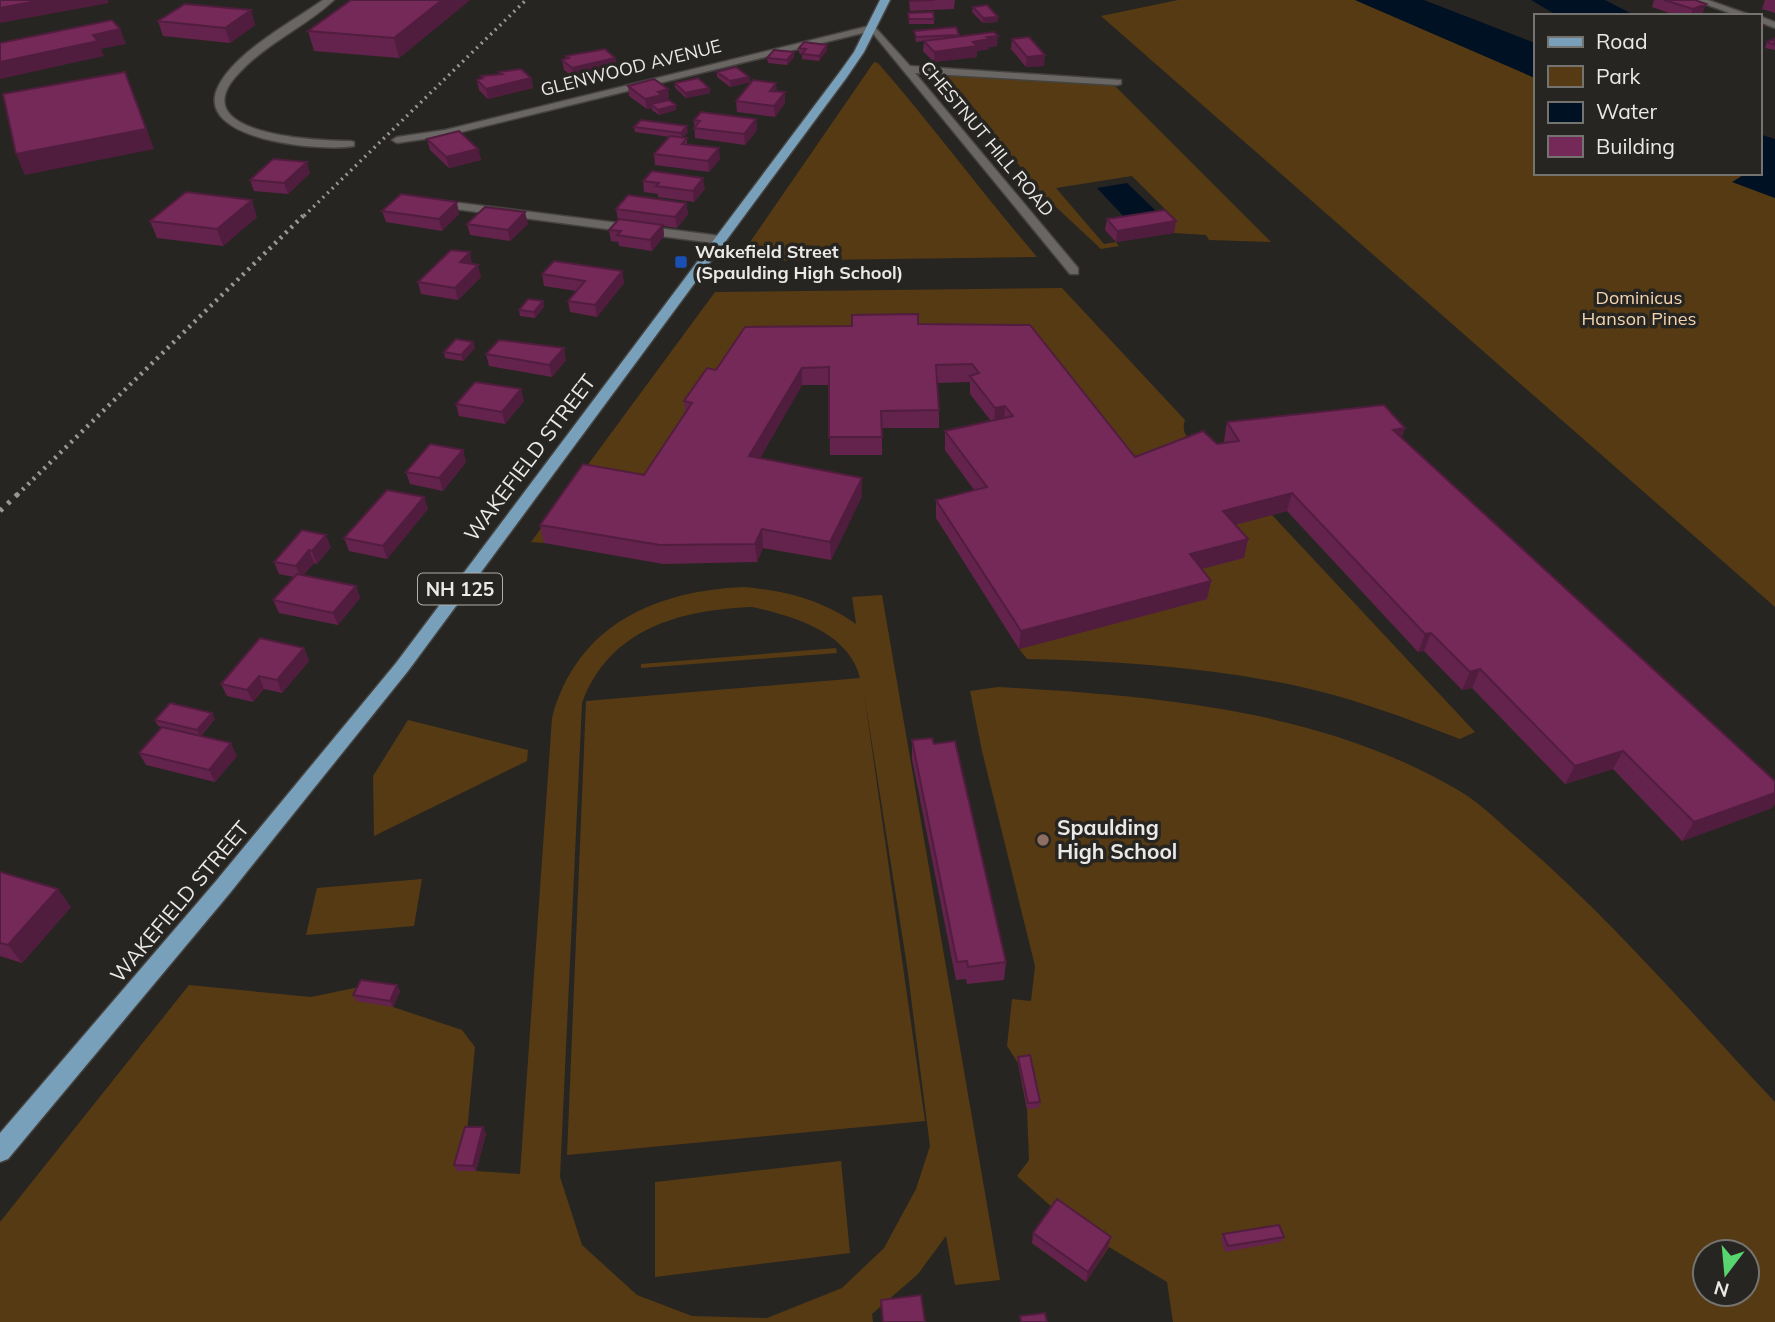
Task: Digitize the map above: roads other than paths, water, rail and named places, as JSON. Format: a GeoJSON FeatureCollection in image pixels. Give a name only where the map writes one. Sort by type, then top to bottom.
{"type":"FeatureCollection","features":[{"type":"Feature","properties":{"kind":"main road","name":"WAKEFIELD STREET"},"geometry":{"type":"LineString","coordinates":[[0,1151],[223,887],[402,667],[843,75],[873,28],[885,0]]}},
{"type":"Feature","properties":{"kind":"street"},"geometry":{"type":"LineString","coordinates":[[328,0],[235,71],[222,89],[220,97],[225,113],[255,133],[299,142],[350,145]]}},
{"type":"Feature","properties":{"kind":"street"},"geometry":{"type":"LineString","coordinates":[[1699,0],[1742,14]]}},
{"type":"Feature","properties":{"kind":"street","name":"CHESTNUT HILL ROAD"},"geometry":{"type":"LineString","coordinates":[[873,28],[1074,271]]}},
{"type":"Feature","properties":{"kind":"street","name":"GLENWOOD AVENUE"},"geometry":{"type":"LineString","coordinates":[[397,140],[445,133],[873,28]]}},
{"type":"Feature","properties":{"kind":"street"},"geometry":{"type":"LineString","coordinates":[[906,69],[1117,82]]}},
{"type":"Feature","properties":{"kind":"street"},"geometry":{"type":"LineString","coordinates":[[418,202],[721,240]]}},
{"type":"Feature","properties":{"kind":"water"},"geometry":{"type":"Polygon","coordinates":[[[1355,0],[1424,0],[1534,43],[1534,78],[1355,0]]]}},
{"type":"Feature","properties":{"kind":"water"},"geometry":{"type":"Polygon","coordinates":[[[1531,0],[1605,0],[1632,14],[1555,14],[1531,0]]]}},
{"type":"Feature","properties":{"kind":"water"},"geometry":{"type":"Polygon","coordinates":[[[1761,135],[1775,139],[1775,198],[1732,182],[1742,176],[1761,175],[1761,135]]]}},
{"type":"Feature","properties":{"kind":"water"},"geometry":{"type":"Polygon","coordinates":[[[1127,183],[1157,212],[1125,218],[1097,188],[1127,183]]]}},
{"type":"Feature","properties":{"kind":"railway"},"geometry":{"type":"LineString","coordinates":[[304,216],[526,0]]}},
{"type":"Feature","properties":{"kind":"railway"},"geometry":{"type":"LineString","coordinates":[[17,495],[305,214]]}},
{"type":"Feature","properties":{"kind":"railway"},"geometry":{"type":"LineString","coordinates":[[0,511],[19,493]]}},
{"type":"Feature","properties":{"kind":"place","name":"Wakefield Street (Spaulding High School)"},"geometry":{"type":"Point","coordinates":[681,262]}},
{"type":"Feature","properties":{"kind":"place","name":"Spaulding High School"},"geometry":{"type":"Point","coordinates":[1043,840]}},
{"type":"Feature","properties":{"kind":"park label","name":"Dominicus Hanson Pines"},"geometry":{"type":"Point","coordinates":[1639,308]}}]}
